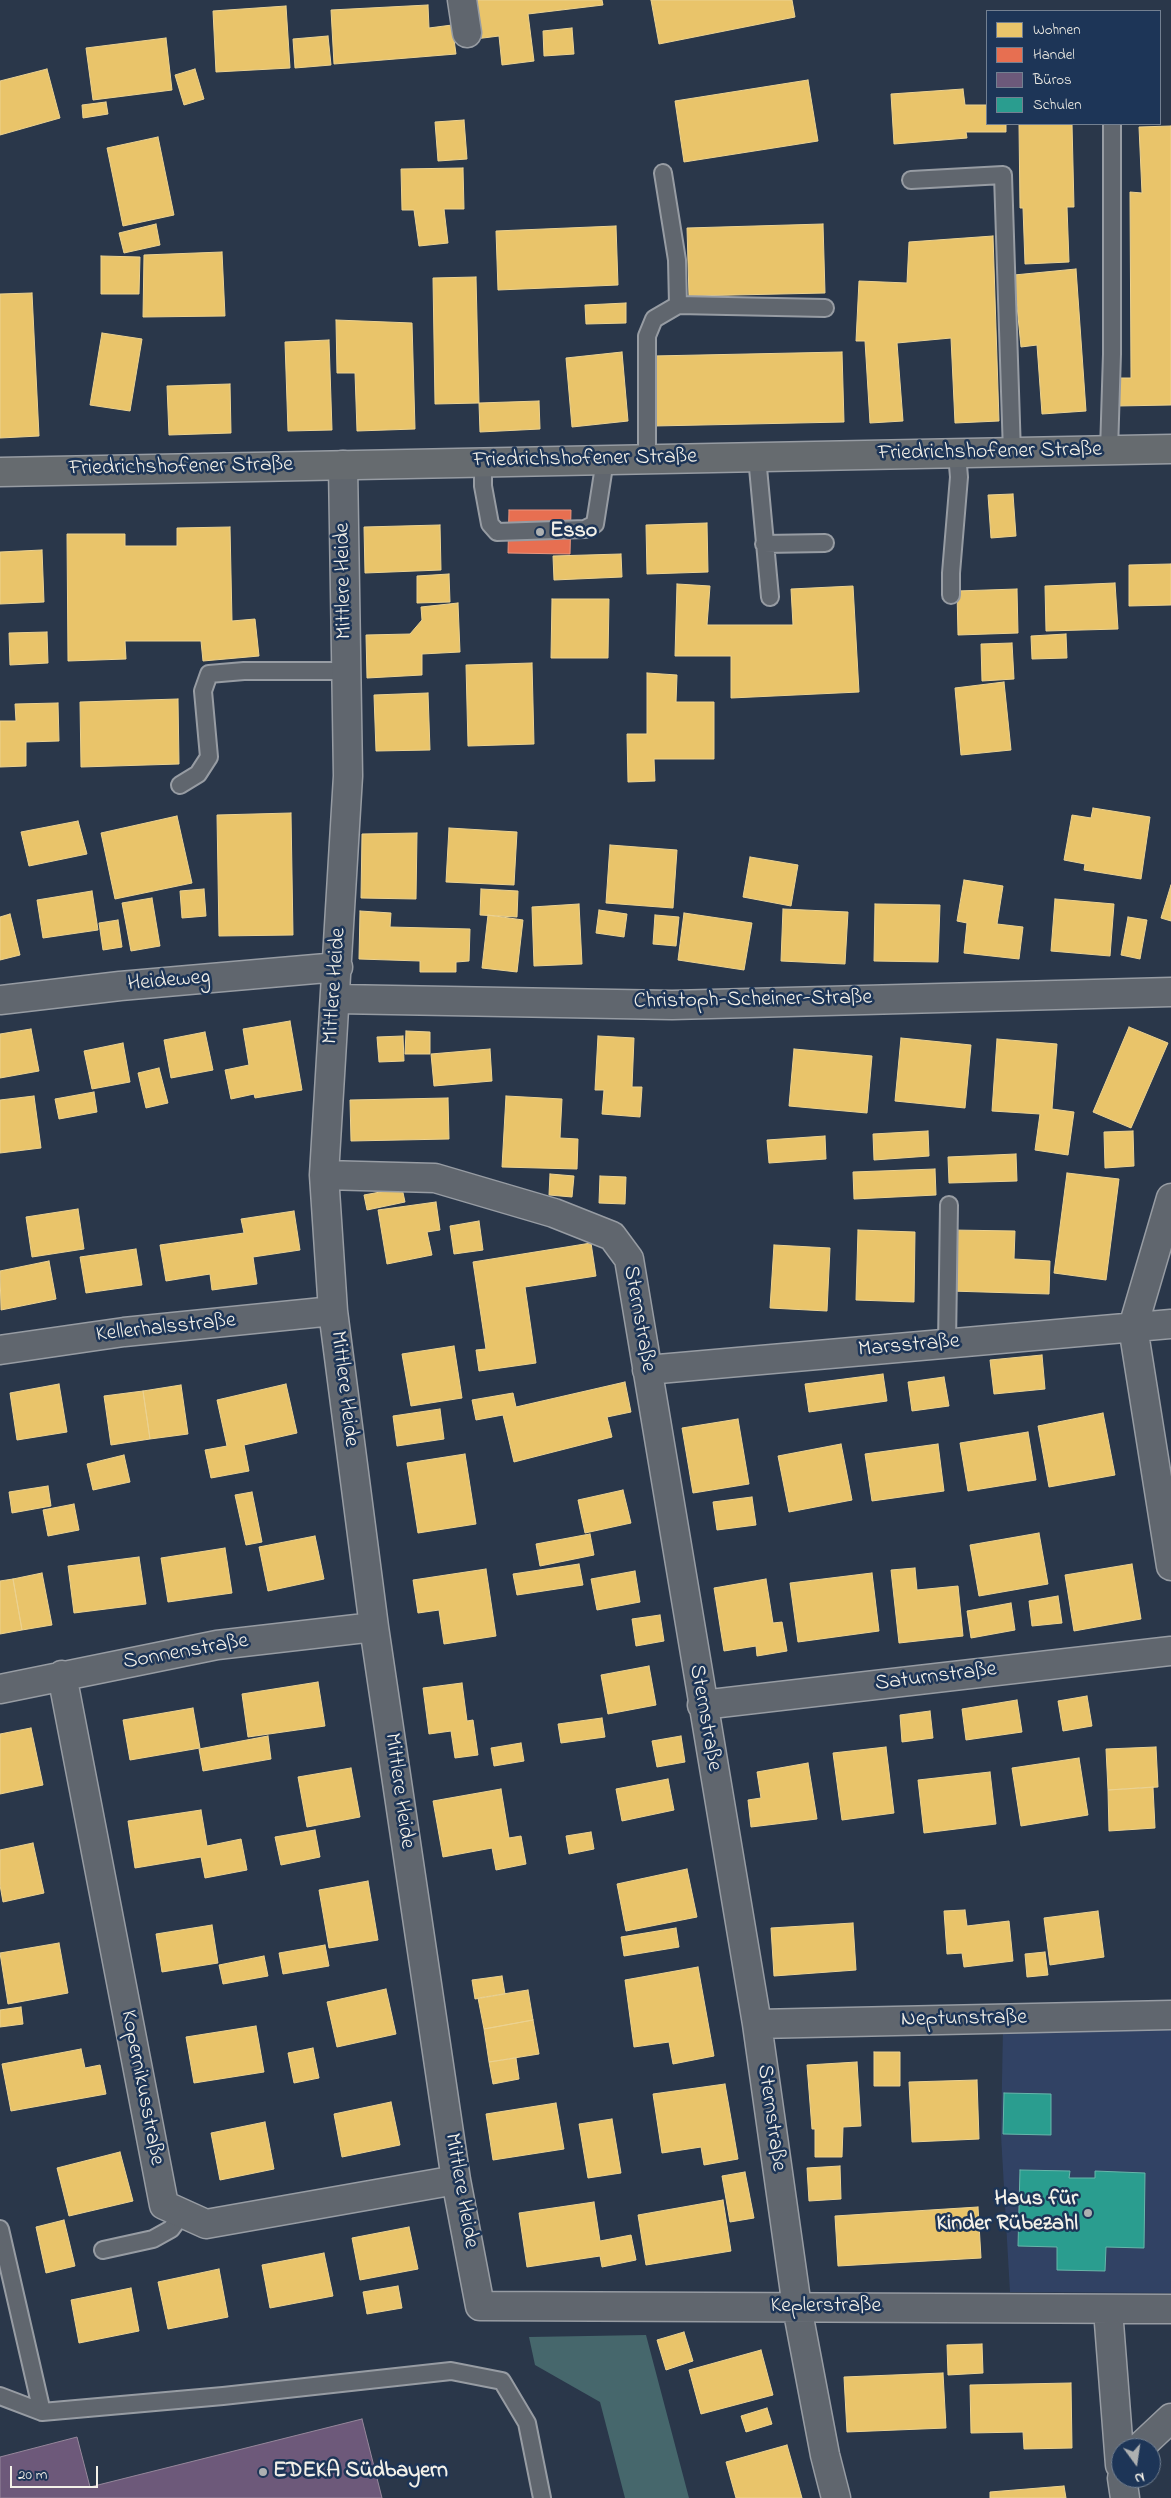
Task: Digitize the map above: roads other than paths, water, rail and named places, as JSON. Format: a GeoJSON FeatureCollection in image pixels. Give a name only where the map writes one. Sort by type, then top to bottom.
{"type":"FeatureCollection","features":[{"type":"Feature","properties":{"kind":"main road","name":"Friedrichshofener Straße"},"geometry":{"type":"LineString","coordinates":[[0,472],[1171,450]]}},
{"type":"Feature","properties":{"kind":"street"},"geometry":{"type":"LineString","coordinates":[[462,0],[467,33]]}},
{"type":"Feature","properties":{"kind":"street","name":"Mittlere Heide"},"geometry":{"type":"LineString","coordinates":[[344,465],[348,776],[324,1175],[333,1312],[374,1628],[456,2180],[480,2306]]}},
{"type":"Feature","properties":{"kind":"street","name":"Heideweg"},"geometry":{"type":"LineString","coordinates":[[0,1000],[120,986],[338,967]]}},
{"type":"Feature","properties":{"kind":"street","name":"Christoph-Scheiner-Straße"},"geometry":{"type":"LineString","coordinates":[[336,999],[672,1004],[1171,992]]}},
{"type":"Feature","properties":{"kind":"street","name":"Sternstraße"},"geometry":{"type":"LineString","coordinates":[[324,1175],[435,1178],[554,1213],[612,1236],[629,1259],[756,2024],[797,2307],[825,2455],[836,2498]]}},
{"type":"Feature","properties":{"kind":"street"},"geometry":{"type":"LineString","coordinates":[[1171,1198],[1133,1327],[1171,1566]]}},
{"type":"Feature","properties":{"kind":"street","name":"Kellerhalsstraße"},"geometry":{"type":"LineString","coordinates":[[0,1350],[124,1332],[333,1312]]}},
{"type":"Feature","properties":{"kind":"street","name":"Marsstraße"},"geometry":{"type":"LineString","coordinates":[[647,1370],[1171,1324]]}},
{"type":"Feature","properties":{"kind":"street","name":"Sonnenstraße"},"geometry":{"type":"LineString","coordinates":[[0,1689],[217,1645],[374,1628]]}},
{"type":"Feature","properties":{"kind":"street","name":"Saturnstraße"},"geometry":{"type":"LineString","coordinates":[[702,1705],[1171,1651]]}},
{"type":"Feature","properties":{"kind":"street","name":"Kopernikusstraße"},"geometry":{"type":"LineString","coordinates":[[62,1675],[164,2205],[206,2224],[456,2180]]}},
{"type":"Feature","properties":{"kind":"street","name":"Neptunstraße"},"geometry":{"type":"LineString","coordinates":[[756,2024],[1171,2015]]}},
{"type":"Feature","properties":{"kind":"street","name":"Keplerstraße"},"geometry":{"type":"LineString","coordinates":[[480,2306],[1171,2309]]}},
{"type":"Feature","properties":{"kind":"street"},"geometry":{"type":"LineString","coordinates":[[1108,2310],[1119,2438]]}},
{"type":"Feature","properties":{"kind":"street"},"geometry":{"type":"LineString","coordinates":[[1150,2438],[1171,2418]]}},
{"type":"Feature","properties":{"kind":"lane"},"geometry":{"type":"LineString","coordinates":[[1109,451],[1112,354],[1112,125]]}},
{"type":"Feature","properties":{"kind":"lane"},"geometry":{"type":"LineString","coordinates":[[663,173],[676,260],[678,305]]}},
{"type":"Feature","properties":{"kind":"lane"},"geometry":{"type":"LineString","coordinates":[[912,180],[1003,176],[1012,452]]}},
{"type":"Feature","properties":{"kind":"lane"},"geometry":{"type":"LineString","coordinates":[[647,460],[647,336],[654,319],[678,305],[825,308]]}},
{"type":"Feature","properties":{"kind":"lane"},"geometry":{"type":"LineString","coordinates":[[951,595],[951,573],[960,477],[957,454]]}},
{"type":"Feature","properties":{"kind":"lane"},"geometry":{"type":"LineString","coordinates":[[757,457],[770,597]]}},
{"type":"Feature","properties":{"kind":"lane"},"geometry":{"type":"LineString","coordinates":[[483,462],[483,486],[490,524],[496,532],[585,530],[596,524],[605,460]]}},
{"type":"Feature","properties":{"kind":"lane"},"geometry":{"type":"LineString","coordinates":[[764,544],[825,543]]}},
{"type":"Feature","properties":{"kind":"lane"},"geometry":{"type":"LineString","coordinates":[[180,785],[198,774],[209,757],[203,691],[209,674],[244,671],[346,671]]}},
{"type":"Feature","properties":{"kind":"lane"},"geometry":{"type":"LineString","coordinates":[[947,1344],[949,1205]]}},
{"type":"Feature","properties":{"kind":"lane"},"geometry":{"type":"LineString","coordinates":[[103,2250],[153,2239],[171,2229],[182,2214]]}},
{"type":"Feature","properties":{"kind":"lane"},"geometry":{"type":"LineString","coordinates":[[0,2229],[42,2412]]}},
{"type":"Feature","properties":{"kind":"lane"},"geometry":{"type":"LineString","coordinates":[[0,2396],[42,2412],[223,2396],[451,2371],[502,2381],[527,2423],[542,2498]]}},
{"type":"Feature","properties":{"kind":"place","name":"Esso"},"geometry":{"type":"Point","coordinates":[540,532]}},
{"type":"Feature","properties":{"kind":"place","name":"Haus für Kinder Rübezahl"},"geometry":{"type":"Point","coordinates":[1088,2213]}},
{"type":"Feature","properties":{"kind":"place","name":"EDEKA Südbayern"},"geometry":{"type":"Point","coordinates":[263,2472]}}]}
